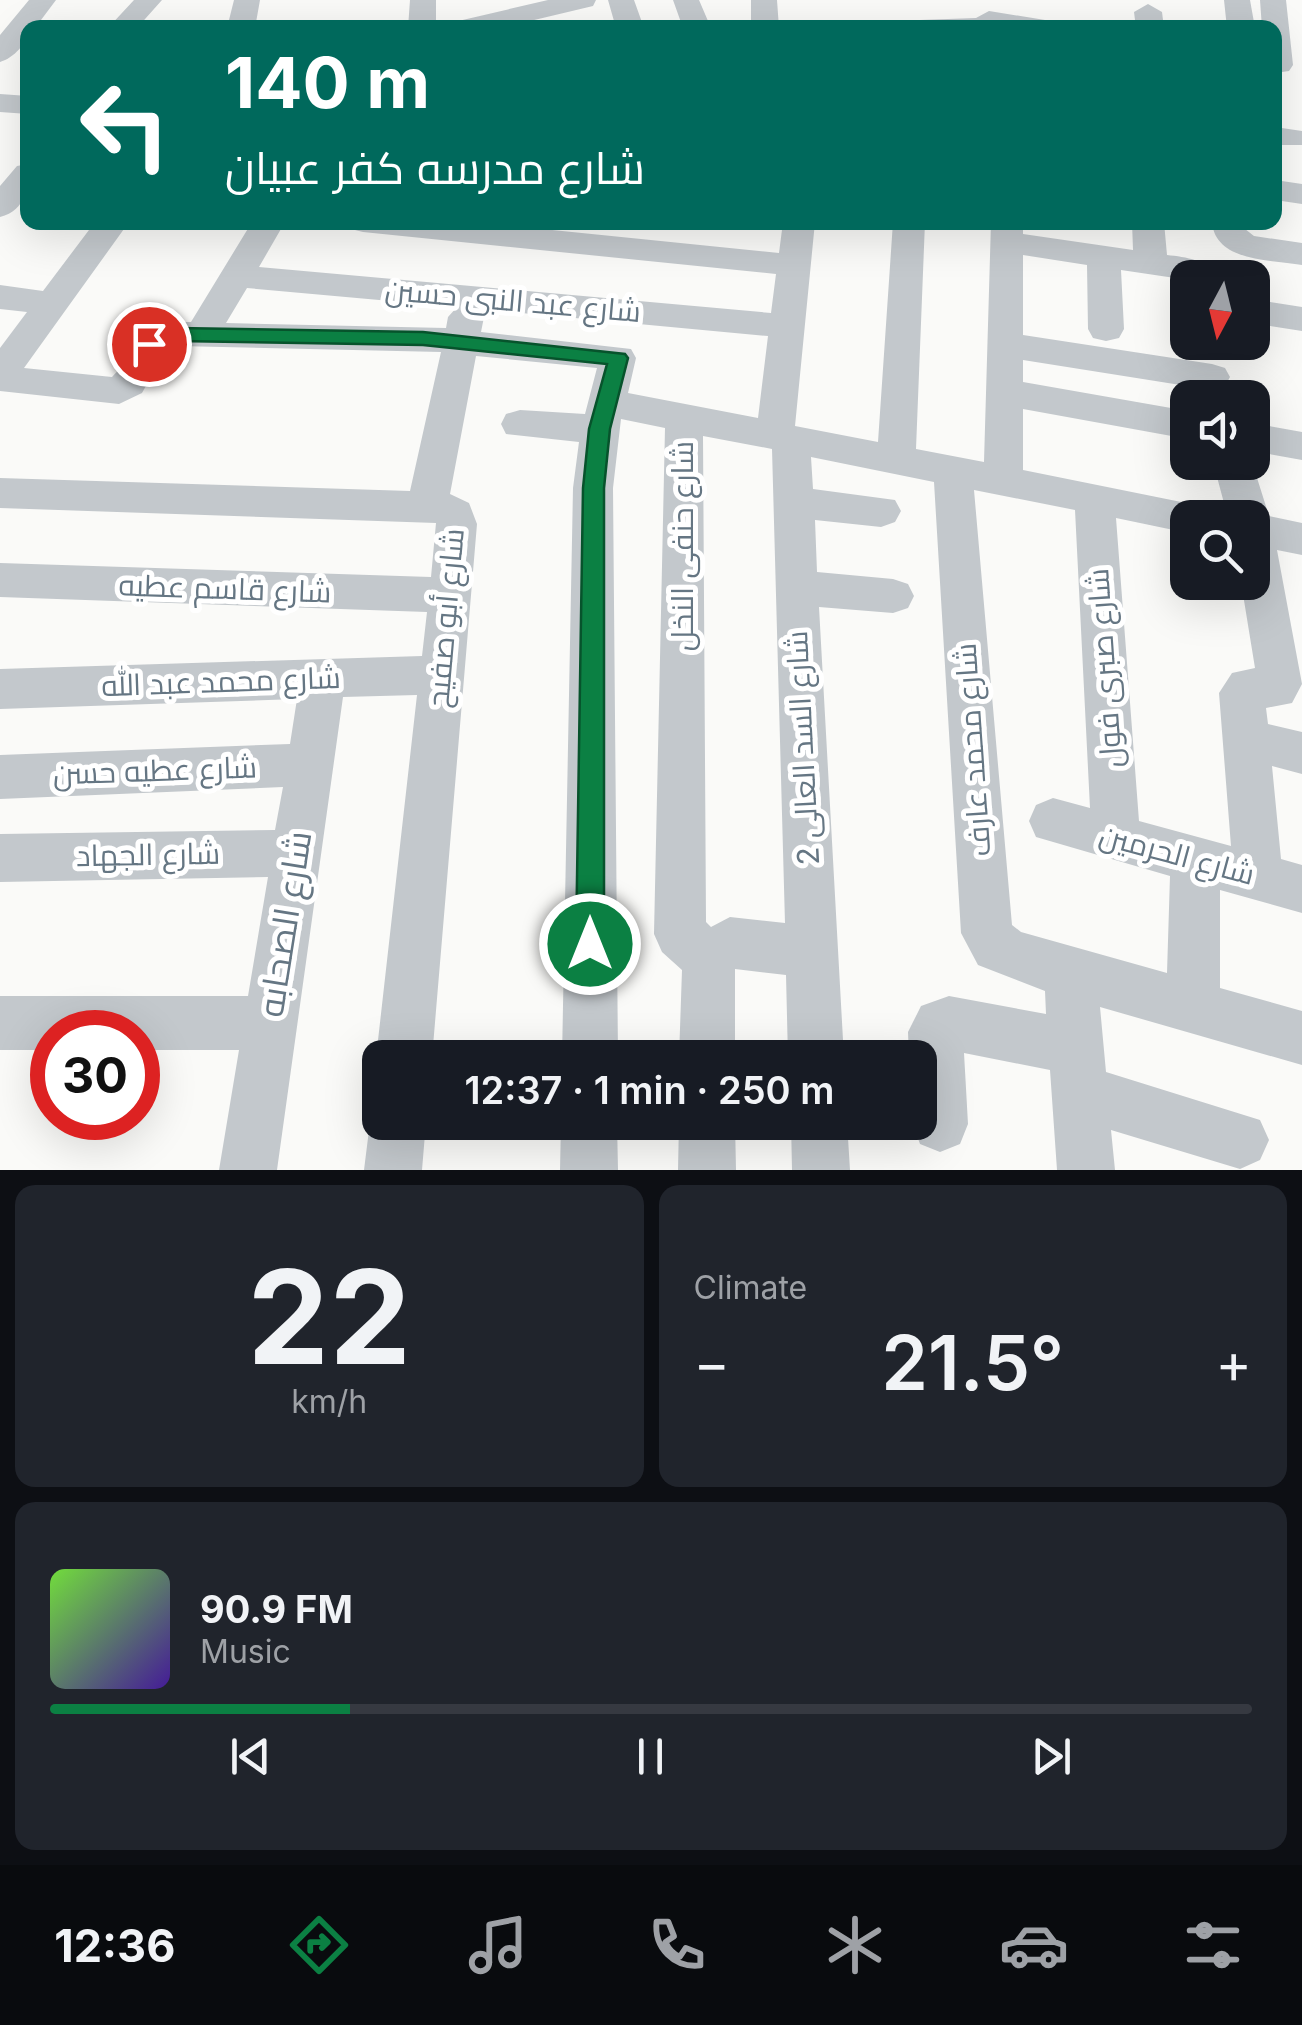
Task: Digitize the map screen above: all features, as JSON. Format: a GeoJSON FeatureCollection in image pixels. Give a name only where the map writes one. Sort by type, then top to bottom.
{"type":"FeatureCollection","features":[{"type":"Feature","properties":{"kind":"street"},"geometry":{"type":"LineString","coordinates":[[128,20],[149,0]]}},
{"type":"Feature","properties":{"kind":"street"},"geometry":{"type":"LineString","coordinates":[[497,17],[583,0]]}},
{"type":"Feature","properties":{"kind":"street"},"geometry":{"type":"LineString","coordinates":[[956,20],[986,18]]}},
{"type":"Feature","properties":{"kind":"street"},"geometry":{"type":"LineString","coordinates":[[0,207],[20,183]]}},
{"type":"Feature","properties":{"kind":"street"},"geometry":{"type":"LineString","coordinates":[[107,230],[3,368],[112,392],[134,380],[155,340],[170,334],[461,342],[615,355],[619,366],[604,416],[593,488],[590,1040]]}},
{"type":"Feature","properties":{"kind":"street"},"geometry":{"type":"LineString","coordinates":[[201,335],[265,230]]}},
{"type":"Feature","properties":{"kind":"street","name":"شارع السد العالى 2"},"geometry":{"type":"LineString","coordinates":[[798,230],[788,326],[783,438],[792,502],[815,1040]]}},
{"type":"Feature","properties":{"kind":"street"},"geometry":{"type":"LineString","coordinates":[[896,460],[909,230]]}},
{"type":"Feature","properties":{"kind":"street"},"geometry":{"type":"LineString","coordinates":[[1149,230],[1151,264]]}},
{"type":"Feature","properties":{"kind":"street"},"geometry":{"type":"LineString","coordinates":[[1229,230],[1244,244],[1302,254]]}},
{"type":"Feature","properties":{"kind":"street"},"geometry":{"type":"LineString","coordinates":[[550,231],[677,236],[794,265]]}},
{"type":"Feature","properties":{"kind":"street"},"geometry":{"type":"LineString","coordinates":[[1003,480],[1007,232],[1104,256],[1170,267]]}},
{"type":"Feature","properties":{"kind":"street"},"geometry":{"type":"LineString","coordinates":[[1104,256],[1106,330]]}},
{"type":"Feature","properties":{"kind":"street","name":"شارع عبد النبى حسين"},"geometry":{"type":"LineString","coordinates":[[239,276],[788,326]]}},
{"type":"Feature","properties":{"kind":"street"},"geometry":{"type":"LineString","coordinates":[[0,296],[51,304]]}},
{"type":"Feature","properties":{"kind":"street"},"geometry":{"type":"LineString","coordinates":[[427,508],[470,297]]}},
{"type":"Feature","properties":{"kind":"street"},"geometry":{"type":"LineString","coordinates":[[1270,314],[1302,319]]}},
{"type":"Feature","properties":{"kind":"street"},"geometry":{"type":"LineString","coordinates":[[1006,345],[1211,372]]}},
{"type":"Feature","properties":{"kind":"street"},"geometry":{"type":"LineString","coordinates":[[1004,392],[1170,422]]}},
{"type":"Feature","properties":{"kind":"street"},"geometry":{"type":"LineString","coordinates":[[520,424],[604,416],[684,418]]}},
{"type":"Feature","properties":{"kind":"street","name":"شارع حنفى النخل"},"geometry":{"type":"LineString","coordinates":[[707,1040],[709,958],[680,934],[684,418],[1170,514]]}},
{"type":"Feature","properties":{"kind":"street"},"geometry":{"type":"LineString","coordinates":[[1270,440],[1302,446]]}},
{"type":"Feature","properties":{"kind":"street","name":"شارع محمد عارف"},"geometry":{"type":"LineString","coordinates":[[953,471],[987,933],[1004,953],[1302,1038]]}},
{"type":"Feature","properties":{"kind":"street","name":"شارع أبو صفيح"},"geometry":{"type":"LineString","coordinates":[[0,493],[444,508],[457,519],[406,1040]]}},
{"type":"Feature","properties":{"kind":"street","name":"شارع صبرى فول"},"geometry":{"type":"LineString","coordinates":[[1094,498],[1116,838]]}},
{"type":"Feature","properties":{"kind":"street"},"geometry":{"type":"LineString","coordinates":[[792,502],[882,511]]}},
{"type":"Feature","properties":{"kind":"street"},"geometry":{"type":"LineString","coordinates":[[1270,532],[1302,539]]}},
{"type":"Feature","properties":{"kind":"street","name":"شارع قاسم عطيه"},"geometry":{"type":"LineString","coordinates":[[0,580],[450,595]]}},
{"type":"Feature","properties":{"kind":"street"},"geometry":{"type":"LineString","coordinates":[[795,587],[893,596]]}},
{"type":"Feature","properties":{"kind":"street"},"geometry":{"type":"LineString","coordinates":[[1265,600],[1280,683],[1276,688],[1253,685],[1244,689],[1246,740],[1280,883]]}},
{"type":"Feature","properties":{"kind":"street","name":"شارع محمد عبد الله"},"geometry":{"type":"LineString","coordinates":[[0,689],[442,675]]}},
{"type":"Feature","properties":{"kind":"street","name":"شارع الصحابه"},"geometry":{"type":"LineString","coordinates":[[248,1170],[324,679]]}},
{"type":"Feature","properties":{"kind":"street"},"geometry":{"type":"LineString","coordinates":[[1246,740],[1302,754]]}},
{"type":"Feature","properties":{"kind":"street","name":"شارع عطيه حسن"},"geometry":{"type":"LineString","coordinates":[[0,778],[310,764]]}},
{"type":"Feature","properties":{"kind":"street","name":"شارع الحرمين"},"geometry":{"type":"LineString","coordinates":[[1052,820],[1280,883]]}},
{"type":"Feature","properties":{"kind":"street","name":"شارع الجهاد"},"geometry":{"type":"LineString","coordinates":[[0,858],[296,853]]}},
{"type":"Feature","properties":{"kind":"street"},"geometry":{"type":"LineString","coordinates":[[1193,1006],[1194,859]]}},
{"type":"Feature","properties":{"kind":"street"},"geometry":{"type":"LineString","coordinates":[[730,943],[812,952]]}},
{"type":"Feature","properties":{"kind":"street"},"geometry":{"type":"LineString","coordinates":[[1070,972],[1086,1170]]}},
{"type":"Feature","properties":{"kind":"street"},"geometry":{"type":"LineString","coordinates":[[0,1023],[270,1023]]}},
{"type":"Feature","properties":{"kind":"street"},"geometry":{"type":"LineString","coordinates":[[940,1124],[935,1032],[948,1023],[1077,1070],[1240,1140]]}},
{"type":"Feature","properties":{"kind":"street"},"geometry":{"type":"LineString","coordinates":[[394,1170],[396,1140]]}},
{"type":"Feature","properties":{"kind":"street"},"geometry":{"type":"LineString","coordinates":[[589,1140],[589,1170]]}},
{"type":"Feature","properties":{"kind":"street"},"geometry":{"type":"LineString","coordinates":[[707,1140],[707,1170]]}},
{"type":"Feature","properties":{"kind":"street"},"geometry":{"type":"LineString","coordinates":[[820,1140],[821,1170]]}},
{"type":"Feature","properties":{"kind":"route"},"geometry":{"type":"LineString","coordinates":[[149,344],[162,336],[177,334],[423,338],[618,358],[600,429],[593,488],[590,944]]}}]}
